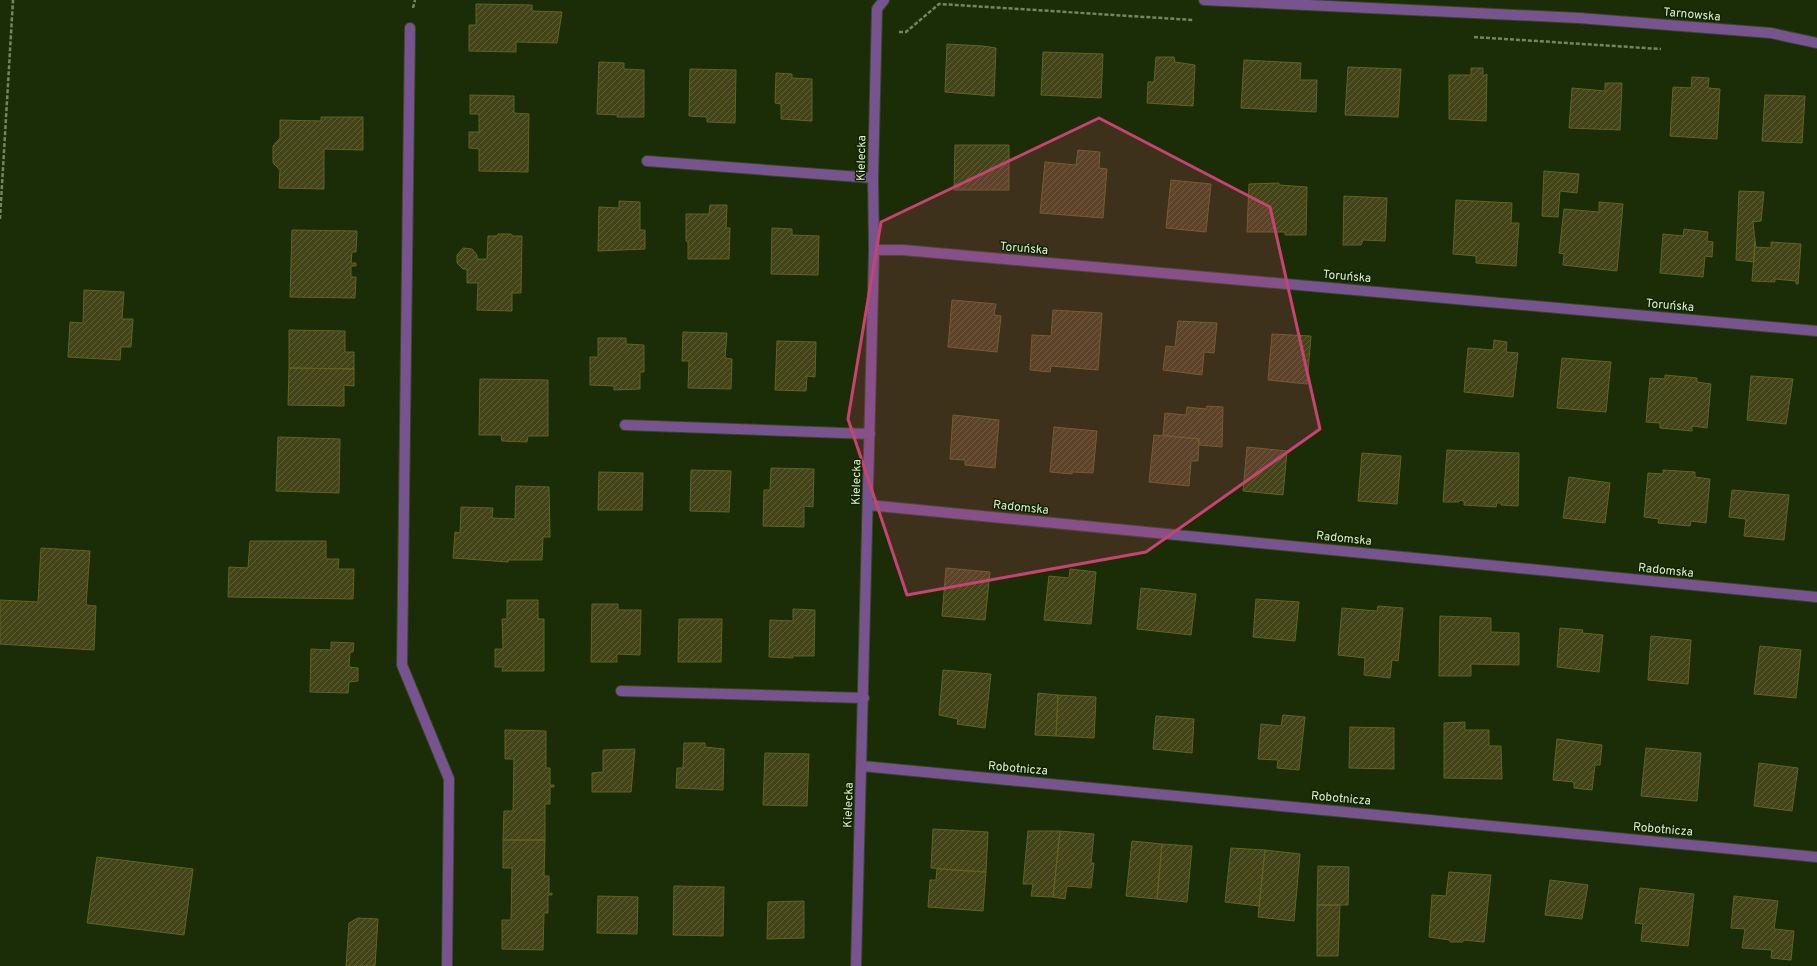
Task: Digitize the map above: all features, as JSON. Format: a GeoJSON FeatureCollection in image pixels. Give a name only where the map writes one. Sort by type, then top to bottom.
{"type":"FeatureCollection","features":[{"type":"Feature","properties":{"kind":"street","name":"Kielecka"},"geometry":{"type":"LineString","coordinates":[[856,966],[864,698],[874,250],[873,178],[876,31],[877,9],[884,0]]}},
{"type":"Feature","properties":{"kind":"street","name":"Tarnowska"},"geometry":{"type":"LineString","coordinates":[[1204,0],[1579,18],[1771,33],[1817,43]]}},
{"type":"Feature","properties":{"kind":"street"},"geometry":{"type":"LineString","coordinates":[[410,28],[402,665],[449,779],[447,966]]}},
{"type":"Feature","properties":{"kind":"street"},"geometry":{"type":"LineString","coordinates":[[647,161],[873,178]]}},
{"type":"Feature","properties":{"kind":"street","name":"Toruńska"},"geometry":{"type":"LineString","coordinates":[[874,250],[903,250],[1817,331]]}},
{"type":"Feature","properties":{"kind":"street"},"geometry":{"type":"LineString","coordinates":[[625,425],[870,434]]}},
{"type":"Feature","properties":{"kind":"street","name":"Radomska"},"geometry":{"type":"LineString","coordinates":[[868,505],[1817,597]]}},
{"type":"Feature","properties":{"kind":"street"},"geometry":{"type":"LineString","coordinates":[[621,692],[864,698]]}},
{"type":"Feature","properties":{"kind":"street","name":"Robotnicza"},"geometry":{"type":"LineString","coordinates":[[862,766],[1817,857]]}},
{"type":"Feature","properties":{"kind":"path"},"geometry":{"type":"LineString","coordinates":[[0,219],[12,0]]}},
{"type":"Feature","properties":{"kind":"path"},"geometry":{"type":"LineString","coordinates":[[876,31],[906,32],[940,4],[1201,21]]}},
{"type":"Feature","properties":{"kind":"path"},"geometry":{"type":"LineString","coordinates":[[1471,37],[1662,49]]}},
{"type":"Feature","properties":{"kind":"highlighted area"},"geometry":{"type":"Polygon","coordinates":[[[1099,118],[1270,207],[1320,429],[1146,552],[907,595],[848,419],[881,222],[1099,118]]]}},
{"type":"Feature","properties":{"kind":"building"},"geometry":{"type":"Polygon","coordinates":[[[476,4],[532,5],[532,11],[562,12],[557,43],[516,42],[516,52],[469,51],[469,25],[476,25],[476,4]]]}},
{"type":"Feature","properties":{"kind":"building"},"geometry":{"type":"Polygon","coordinates":[[[947,44],[996,48],[994,96],[945,92],[947,44]]]}},
{"type":"Feature","properties":{"kind":"building"},"geometry":{"type":"Polygon","coordinates":[[[1043,52],[1103,54],[1101,98],[1041,95],[1043,52]]]}},
{"type":"Feature","properties":{"kind":"building"},"geometry":{"type":"Polygon","coordinates":[[[1156,57],[1174,57],[1175,62],[1195,65],[1193,106],[1147,103],[1148,82],[1154,82],[1156,57]]]}},
{"type":"Feature","properties":{"kind":"building"},"geometry":{"type":"Polygon","coordinates":[[[1244,60],[1301,63],[1300,80],[1317,80],[1316,112],[1241,108],[1244,60]]]}},
{"type":"Feature","properties":{"kind":"building"},"geometry":{"type":"Polygon","coordinates":[[[599,62],[624,63],[624,69],[644,70],[644,117],[617,117],[618,115],[597,114],[599,62]]]}},
{"type":"Feature","properties":{"kind":"building"},"geometry":{"type":"Polygon","coordinates":[[[1348,67],[1401,69],[1398,117],[1345,115],[1348,67]]]}},
{"type":"Feature","properties":{"kind":"building"},"geometry":{"type":"Polygon","coordinates":[[[1471,68],[1483,68],[1483,76],[1487,74],[1486,121],[1449,119],[1449,75],[1471,75],[1471,68]]]}},
{"type":"Feature","properties":{"kind":"building"},"geometry":{"type":"Polygon","coordinates":[[[690,69],[736,70],[735,123],[707,122],[707,117],[689,116],[690,69]]]}},
{"type":"Feature","properties":{"kind":"building"},"geometry":{"type":"Polygon","coordinates":[[[776,73],[792,74],[792,78],[812,79],[812,121],[781,119],[781,104],[775,103],[776,73]]]}},
{"type":"Feature","properties":{"kind":"building"},"geometry":{"type":"Polygon","coordinates":[[[1692,77],[1709,78],[1708,88],[1720,89],[1717,139],[1670,136],[1673,87],[1691,88],[1692,77]]]}},
{"type":"Feature","properties":{"kind":"building"},"geometry":{"type":"Polygon","coordinates":[[[1605,83],[1622,83],[1620,130],[1569,128],[1572,88],[1605,91],[1605,83]]]}},
{"type":"Feature","properties":{"kind":"building"},"geometry":{"type":"Polygon","coordinates":[[[470,95],[514,96],[514,113],[529,114],[528,172],[479,171],[479,149],[469,148],[469,132],[479,132],[479,114],[470,114],[470,95]]]}},
{"type":"Feature","properties":{"kind":"building"},"geometry":{"type":"Polygon","coordinates":[[[1765,95],[1805,96],[1802,143],[1762,141],[1765,95]]]}},
{"type":"Feature","properties":{"kind":"building"},"geometry":{"type":"Polygon","coordinates":[[[321,117],[363,117],[363,150],[324,149],[324,189],[279,188],[280,170],[273,163],[273,146],[280,138],[280,120],[321,121],[321,117]]]}},
{"type":"Feature","properties":{"kind":"building"},"geometry":{"type":"Polygon","coordinates":[[[955,145],[1009,145],[1009,190],[954,190],[955,145]]]}},
{"type":"Feature","properties":{"kind":"building"},"geometry":{"type":"Polygon","coordinates":[[[1078,150],[1100,152],[1099,168],[1107,169],[1103,218],[1040,213],[1045,162],[1076,165],[1078,150]]]}},
{"type":"Feature","properties":{"kind":"building"},"geometry":{"type":"Polygon","coordinates":[[[1544,171],[1579,174],[1577,193],[1560,191],[1558,217],[1542,216],[1544,171]]]}},
{"type":"Feature","properties":{"kind":"building"},"geometry":{"type":"Polygon","coordinates":[[[1171,180],[1211,184],[1206,232],[1166,228],[1171,180]]]}},
{"type":"Feature","properties":{"kind":"building"},"geometry":{"type":"Polygon","coordinates":[[[1279,183],[1279,185],[1307,187],[1306,235],[1285,235],[1285,232],[1247,232],[1249,184],[1279,183]]]}},
{"type":"Feature","properties":{"kind":"building"},"geometry":{"type":"Polygon","coordinates":[[[1739,191],[1764,192],[1761,221],[1753,222],[1755,241],[1754,262],[1736,260],[1739,191]]]}},
{"type":"Feature","properties":{"kind":"building"},"geometry":{"type":"Polygon","coordinates":[[[1344,196],[1387,198],[1385,241],[1363,240],[1361,245],[1343,245],[1344,196]]]}},
{"type":"Feature","properties":{"kind":"building"},"geometry":{"type":"Polygon","coordinates":[[[1456,200],[1512,203],[1511,223],[1519,223],[1516,266],[1476,263],[1476,256],[1453,254],[1456,200]]]}},
{"type":"Feature","properties":{"kind":"building"},"geometry":{"type":"Polygon","coordinates":[[[619,201],[640,202],[640,230],[645,230],[645,249],[598,251],[599,207],[619,208],[619,201]]]}},
{"type":"Feature","properties":{"kind":"building"},"geometry":{"type":"Polygon","coordinates":[[[1599,202],[1623,204],[1617,271],[1563,265],[1564,254],[1559,253],[1564,209],[1599,212],[1599,202]]]}},
{"type":"Feature","properties":{"kind":"building"},"geometry":{"type":"Polygon","coordinates":[[[710,205],[727,205],[726,228],[730,228],[729,259],[688,259],[686,214],[709,214],[710,205]]]}},
{"type":"Feature","properties":{"kind":"building"},"geometry":{"type":"Polygon","coordinates":[[[772,228],[792,229],[792,235],[819,236],[818,275],[771,274],[772,228]]]}},
{"type":"Feature","properties":{"kind":"building"},"geometry":{"type":"Polygon","coordinates":[[[1684,229],[1708,232],[1707,241],[1713,242],[1712,257],[1705,256],[1703,277],[1660,273],[1663,234],[1683,236],[1684,229]]]}},
{"type":"Feature","properties":{"kind":"building"},"geometry":{"type":"Polygon","coordinates":[[[292,230],[357,231],[356,252],[352,252],[351,263],[356,263],[356,266],[351,266],[351,277],[356,277],[355,298],[290,297],[292,230]]]}},
{"type":"Feature","properties":{"kind":"building"},"geometry":{"type":"Polygon","coordinates":[[[498,234],[522,236],[521,293],[512,293],[512,311],[477,310],[478,283],[467,283],[467,269],[463,269],[457,263],[457,255],[463,248],[472,249],[477,255],[477,259],[487,259],[488,236],[497,236],[498,234]]]}},
{"type":"Feature","properties":{"kind":"building"},"geometry":{"type":"Polygon","coordinates":[[[1755,241],[1756,247],[1771,248],[1771,242],[1801,244],[1798,284],[1796,284],[1796,281],[1775,279],[1775,282],[1752,281],[1755,241]]]}},
{"type":"Feature","properties":{"kind":"building"},"geometry":{"type":"Polygon","coordinates":[[[84,290],[124,292],[122,319],[133,319],[131,347],[121,347],[120,360],[68,357],[70,322],[83,323],[84,290]]]}},
{"type":"Feature","properties":{"kind":"building"},"geometry":{"type":"Polygon","coordinates":[[[952,300],[996,304],[994,315],[1001,316],[997,352],[948,347],[952,300]]]}},
{"type":"Feature","properties":{"kind":"building"},"geometry":{"type":"Polygon","coordinates":[[[1053,310],[1102,313],[1098,370],[1051,366],[1050,372],[1030,370],[1032,335],[1051,336],[1053,310]]]}},
{"type":"Feature","properties":{"kind":"building"},"geometry":{"type":"Polygon","coordinates":[[[1178,321],[1217,323],[1214,353],[1204,352],[1202,375],[1163,370],[1166,346],[1175,347],[1178,321]]]}},
{"type":"Feature","properties":{"kind":"building"},"geometry":{"type":"Polygon","coordinates":[[[289,330],[345,331],[345,352],[354,352],[354,369],[289,368],[289,330]]]}},
{"type":"Feature","properties":{"kind":"building"},"geometry":{"type":"Polygon","coordinates":[[[683,332],[727,333],[725,358],[732,359],[731,389],[688,388],[689,361],[682,361],[683,332]]]}},
{"type":"Feature","properties":{"kind":"building"},"geometry":{"type":"Polygon","coordinates":[[[1272,334],[1311,336],[1307,384],[1268,380],[1272,334]]]}},
{"type":"Feature","properties":{"kind":"building"},"geometry":{"type":"Polygon","coordinates":[[[598,338],[626,338],[626,344],[644,345],[644,372],[640,372],[640,389],[614,390],[614,386],[590,385],[590,357],[598,357],[598,338]]]}},
{"type":"Feature","properties":{"kind":"building"},"geometry":{"type":"Polygon","coordinates":[[[1494,340],[1507,342],[1506,352],[1518,353],[1513,397],[1464,392],[1468,348],[1493,350],[1494,340]]]}},
{"type":"Feature","properties":{"kind":"building"},"geometry":{"type":"Polygon","coordinates":[[[777,341],[816,342],[815,377],[807,376],[806,391],[775,390],[777,341]]]}},
{"type":"Feature","properties":{"kind":"building"},"geometry":{"type":"Polygon","coordinates":[[[1562,358],[1611,362],[1606,412],[1557,408],[1562,358]]]}},
{"type":"Feature","properties":{"kind":"building"},"geometry":{"type":"Polygon","coordinates":[[[289,368],[354,369],[354,386],[344,385],[344,406],[288,405],[289,368]]]}},
{"type":"Feature","properties":{"kind":"building"},"geometry":{"type":"Polygon","coordinates":[[[1665,375],[1697,378],[1697,382],[1711,384],[1707,428],[1692,426],[1692,431],[1660,428],[1660,423],[1646,422],[1650,378],[1665,379],[1665,375]]]}},
{"type":"Feature","properties":{"kind":"building"},"geometry":{"type":"Polygon","coordinates":[[[1751,376],[1793,379],[1786,424],[1747,420],[1751,376]]]}},
{"type":"Feature","properties":{"kind":"building"},"geometry":{"type":"Polygon","coordinates":[[[480,379],[548,380],[548,436],[528,436],[527,442],[502,441],[501,435],[479,435],[480,379]]]}},
{"type":"Feature","properties":{"kind":"building"},"geometry":{"type":"Polygon","coordinates":[[[1207,406],[1223,407],[1222,447],[1199,445],[1199,439],[1163,435],[1165,413],[1186,415],[1187,407],[1206,409],[1207,406]]]}},
{"type":"Feature","properties":{"kind":"building"},"geometry":{"type":"Polygon","coordinates":[[[953,415],[999,420],[995,468],[965,465],[965,460],[950,459],[953,415]]]}},
{"type":"Feature","properties":{"kind":"building"},"geometry":{"type":"Polygon","coordinates":[[[1054,427],[1097,431],[1093,473],[1072,472],[1072,474],[1050,472],[1054,427]]]}},
{"type":"Feature","properties":{"kind":"building"},"geometry":{"type":"Polygon","coordinates":[[[1154,435],[1199,439],[1198,461],[1191,461],[1189,486],[1149,482],[1154,435]]]}},
{"type":"Feature","properties":{"kind":"building"},"geometry":{"type":"Polygon","coordinates":[[[278,437],[340,439],[339,493],[276,491],[278,437]]]}},
{"type":"Feature","properties":{"kind":"building"},"geometry":{"type":"Polygon","coordinates":[[[1247,447],[1287,451],[1283,495],[1243,491],[1247,447]]]}},
{"type":"Feature","properties":{"kind":"building"},"geometry":{"type":"Polygon","coordinates":[[[1447,450],[1519,453],[1518,506],[1501,505],[1501,503],[1497,503],[1496,507],[1464,505],[1464,501],[1459,500],[1459,502],[1443,502],[1447,450]]]}},
{"type":"Feature","properties":{"kind":"building"},"geometry":{"type":"Polygon","coordinates":[[[1362,453],[1401,456],[1397,504],[1358,501],[1362,453]]]}},
{"type":"Feature","properties":{"kind":"building"},"geometry":{"type":"Polygon","coordinates":[[[771,468],[814,469],[813,507],[804,506],[804,527],[763,526],[764,490],[770,490],[771,468]]]}},
{"type":"Feature","properties":{"kind":"building"},"geometry":{"type":"Polygon","coordinates":[[[691,470],[731,471],[729,512],[690,511],[691,470]]]}},
{"type":"Feature","properties":{"kind":"building"},"geometry":{"type":"Polygon","coordinates":[[[1663,470],[1695,472],[1695,477],[1710,479],[1706,523],[1691,521],[1690,526],[1658,523],[1659,519],[1644,517],[1648,473],[1663,474],[1663,470]]]}},
{"type":"Feature","properties":{"kind":"building"},"geometry":{"type":"Polygon","coordinates":[[[599,472],[643,473],[642,510],[598,510],[599,472]]]}},
{"type":"Feature","properties":{"kind":"building"},"geometry":{"type":"Polygon","coordinates":[[[1569,477],[1610,483],[1605,523],[1563,518],[1569,477]]]}},
{"type":"Feature","properties":{"kind":"building"},"geometry":{"type":"Polygon","coordinates":[[[516,486],[549,487],[550,537],[543,537],[542,560],[508,560],[508,562],[453,558],[455,532],[460,533],[461,507],[493,508],[492,518],[515,519],[516,486]]]}},
{"type":"Feature","properties":{"kind":"building"},"geometry":{"type":"Polygon","coordinates":[[[1732,490],[1789,495],[1784,540],[1744,536],[1746,519],[1729,517],[1732,490]]]}},
{"type":"Feature","properties":{"kind":"building"},"geometry":{"type":"Polygon","coordinates":[[[250,541],[326,541],[326,559],[339,559],[338,569],[354,569],[353,599],[228,597],[229,567],[248,568],[250,541]]]}},
{"type":"Feature","properties":{"kind":"building"},"geometry":{"type":"Polygon","coordinates":[[[41,548],[90,551],[86,605],[96,606],[94,650],[0,644],[0,600],[38,602],[41,548]]]}},
{"type":"Feature","properties":{"kind":"building"},"geometry":{"type":"Polygon","coordinates":[[[946,568],[990,572],[985,620],[942,616],[946,568]]]}},
{"type":"Feature","properties":{"kind":"building"},"geometry":{"type":"Polygon","coordinates":[[[1070,569],[1096,572],[1091,624],[1044,620],[1049,576],[1069,578],[1070,569]]]}},
{"type":"Feature","properties":{"kind":"building"},"geometry":{"type":"Polygon","coordinates":[[[1141,588],[1196,594],[1191,635],[1137,629],[1141,588]]]}},
{"type":"Feature","properties":{"kind":"building"},"geometry":{"type":"Polygon","coordinates":[[[1256,599],[1299,602],[1295,641],[1253,637],[1256,599]]]}},
{"type":"Feature","properties":{"kind":"building"},"geometry":{"type":"Polygon","coordinates":[[[507,600],[538,600],[538,619],[544,619],[544,671],[502,671],[503,667],[495,667],[495,649],[503,649],[502,619],[507,619],[507,600]]]}},
{"type":"Feature","properties":{"kind":"building"},"geometry":{"type":"Polygon","coordinates":[[[592,604],[618,604],[618,610],[641,610],[640,655],[617,654],[617,662],[591,662],[592,604]]]}},
{"type":"Feature","properties":{"kind":"building"},"geometry":{"type":"Polygon","coordinates":[[[1378,606],[1403,608],[1398,661],[1392,660],[1390,678],[1364,675],[1365,658],[1338,655],[1342,608],[1377,611],[1378,606]]]}},
{"type":"Feature","properties":{"kind":"building"},"geometry":{"type":"Polygon","coordinates":[[[793,609],[815,610],[814,656],[792,656],[793,658],[769,657],[770,620],[793,621],[793,609]]]}},
{"type":"Feature","properties":{"kind":"building"},"geometry":{"type":"Polygon","coordinates":[[[1440,616],[1491,618],[1491,632],[1519,633],[1519,665],[1471,664],[1471,676],[1439,676],[1440,616]]]}},
{"type":"Feature","properties":{"kind":"building"},"geometry":{"type":"Polygon","coordinates":[[[679,619],[722,619],[721,662],[678,662],[679,619]]]}},
{"type":"Feature","properties":{"kind":"building"},"geometry":{"type":"Polygon","coordinates":[[[1560,628],[1583,630],[1582,633],[1603,635],[1599,672],[1557,667],[1560,628]]]}},
{"type":"Feature","properties":{"kind":"building"},"geometry":{"type":"Polygon","coordinates":[[[1651,636],[1691,640],[1688,684],[1648,680],[1651,636]]]}},
{"type":"Feature","properties":{"kind":"building"},"geometry":{"type":"Polygon","coordinates":[[[331,642],[354,643],[353,652],[350,652],[349,667],[358,668],[358,681],[349,682],[348,693],[310,692],[311,649],[331,650],[331,642]]]}},
{"type":"Feature","properties":{"kind":"building"},"geometry":{"type":"Polygon","coordinates":[[[1760,646],[1801,650],[1796,698],[1754,694],[1760,646]]]}},
{"type":"Feature","properties":{"kind":"building"},"geometry":{"type":"Polygon","coordinates":[[[943,670],[991,674],[985,728],[957,724],[958,719],[939,715],[943,670]]]}},
{"type":"Feature","properties":{"kind":"building"},"geometry":{"type":"Polygon","coordinates":[[[1038,693],[1058,695],[1056,736],[1035,735],[1038,693]]]}},
{"type":"Feature","properties":{"kind":"building"},"geometry":{"type":"Polygon","coordinates":[[[1058,695],[1096,697],[1094,738],[1056,736],[1058,695]]]}},
{"type":"Feature","properties":{"kind":"building"},"geometry":{"type":"Polygon","coordinates":[[[1283,715],[1305,717],[1299,770],[1277,768],[1278,760],[1258,759],[1261,724],[1281,726],[1283,715]]]}},
{"type":"Feature","properties":{"kind":"building"},"geometry":{"type":"Polygon","coordinates":[[[1156,716],[1194,719],[1192,753],[1153,749],[1156,716]]]}},
{"type":"Feature","properties":{"kind":"building"},"geometry":{"type":"Polygon","coordinates":[[[1465,722],[1465,730],[1489,730],[1489,746],[1501,746],[1502,779],[1444,778],[1444,723],[1465,722]]]}},
{"type":"Feature","properties":{"kind":"building"},"geometry":{"type":"Polygon","coordinates":[[[1350,727],[1394,728],[1394,769],[1349,768],[1350,727]]]}},
{"type":"Feature","properties":{"kind":"building"},"geometry":{"type":"Polygon","coordinates":[[[505,730],[546,731],[546,768],[550,768],[550,785],[554,785],[554,787],[550,787],[550,804],[545,804],[545,840],[503,840],[504,811],[513,811],[514,759],[505,759],[505,730]]]}},
{"type":"Feature","properties":{"kind":"building"},"geometry":{"type":"Polygon","coordinates":[[[1557,739],[1602,745],[1600,765],[1595,765],[1592,790],[1574,788],[1574,782],[1553,780],[1557,739]]]}},
{"type":"Feature","properties":{"kind":"building"},"geometry":{"type":"Polygon","coordinates":[[[684,743],[705,743],[705,747],[724,749],[723,790],[676,788],[677,768],[683,768],[684,743]]]}},
{"type":"Feature","properties":{"kind":"building"},"geometry":{"type":"Polygon","coordinates":[[[1646,748],[1701,753],[1697,801],[1641,796],[1646,748]]]}},
{"type":"Feature","properties":{"kind":"building"},"geometry":{"type":"Polygon","coordinates":[[[635,749],[631,792],[592,792],[592,773],[603,772],[603,750],[635,749]]]}},
{"type":"Feature","properties":{"kind":"building"},"geometry":{"type":"Polygon","coordinates":[[[765,753],[809,754],[807,806],[763,805],[765,753]]]}},
{"type":"Feature","properties":{"kind":"building"},"geometry":{"type":"Polygon","coordinates":[[[1759,763],[1798,768],[1792,811],[1754,806],[1759,763]]]}},
{"type":"Feature","properties":{"kind":"building"},"geometry":{"type":"Polygon","coordinates":[[[933,829],[988,832],[986,872],[931,868],[933,829]]]}},
{"type":"Feature","properties":{"kind":"building"},"geometry":{"type":"Polygon","coordinates":[[[1028,831],[1060,831],[1053,897],[1031,896],[1033,884],[1023,884],[1028,831]]]}},
{"type":"Feature","properties":{"kind":"building"},"geometry":{"type":"Polygon","coordinates":[[[1060,831],[1094,834],[1091,863],[1094,863],[1091,888],[1067,886],[1065,899],[1053,897],[1060,831]]]}},
{"type":"Feature","properties":{"kind":"building"},"geometry":{"type":"Polygon","coordinates":[[[503,840],[545,840],[544,876],[549,876],[549,894],[552,893],[552,895],[548,895],[548,913],[544,913],[543,950],[502,949],[502,920],[511,920],[512,868],[503,868],[503,840]]]}},
{"type":"Feature","properties":{"kind":"building"},"geometry":{"type":"Polygon","coordinates":[[[1132,841],[1162,844],[1157,899],[1126,896],[1132,841]]]}},
{"type":"Feature","properties":{"kind":"building"},"geometry":{"type":"Polygon","coordinates":[[[1162,844],[1192,846],[1187,902],[1157,899],[1162,844]]]}},
{"type":"Feature","properties":{"kind":"building"},"geometry":{"type":"Polygon","coordinates":[[[1231,848],[1265,850],[1259,906],[1225,902],[1231,848]]]}},
{"type":"Feature","properties":{"kind":"building"},"geometry":{"type":"Polygon","coordinates":[[[1265,850],[1300,854],[1294,921],[1258,917],[1265,850]]]}},
{"type":"Feature","properties":{"kind":"building"},"geometry":{"type":"Polygon","coordinates":[[[97,857],[193,869],[184,935],[87,923],[97,857]]]}},
{"type":"Feature","properties":{"kind":"building"},"geometry":{"type":"Polygon","coordinates":[[[1318,866],[1349,867],[1348,905],[1317,905],[1318,866]]]}},
{"type":"Feature","properties":{"kind":"building"},"geometry":{"type":"Polygon","coordinates":[[[937,869],[986,872],[983,911],[928,907],[930,880],[936,880],[937,869]]]}},
{"type":"Feature","properties":{"kind":"building"},"geometry":{"type":"Polygon","coordinates":[[[1449,872],[1491,875],[1484,942],[1463,940],[1463,942],[1450,942],[1450,940],[1429,937],[1432,895],[1446,896],[1449,872]]]}},
{"type":"Feature","properties":{"kind":"building"},"geometry":{"type":"Polygon","coordinates":[[[1550,880],[1588,885],[1582,919],[1545,915],[1550,880]]]}},
{"type":"Feature","properties":{"kind":"building"},"geometry":{"type":"Polygon","coordinates":[[[674,886],[724,887],[723,936],[673,935],[674,886]]]}},
{"type":"Feature","properties":{"kind":"building"},"geometry":{"type":"Polygon","coordinates":[[[1640,888],[1694,894],[1688,946],[1641,941],[1643,924],[1635,923],[1640,888]]]}},
{"type":"Feature","properties":{"kind":"building"},"geometry":{"type":"Polygon","coordinates":[[[598,896],[638,897],[637,934],[597,933],[598,896]]]}},
{"type":"Feature","properties":{"kind":"building"},"geometry":{"type":"Polygon","coordinates":[[[1734,896],[1778,901],[1774,929],[1794,931],[1791,960],[1771,958],[1772,950],[1742,948],[1745,929],[1731,928],[1734,896]]]}},
{"type":"Feature","properties":{"kind":"building"},"geometry":{"type":"Polygon","coordinates":[[[804,901],[804,938],[767,939],[768,902],[804,901]]]}},
{"type":"Feature","properties":{"kind":"building"},"geometry":{"type":"Polygon","coordinates":[[[1317,905],[1340,905],[1338,956],[1317,956],[1317,905]]]}},
{"type":"Feature","properties":{"kind":"building"},"geometry":{"type":"Polygon","coordinates":[[[358,918],[378,919],[375,966],[346,966],[349,923],[358,918]]]}}]}
